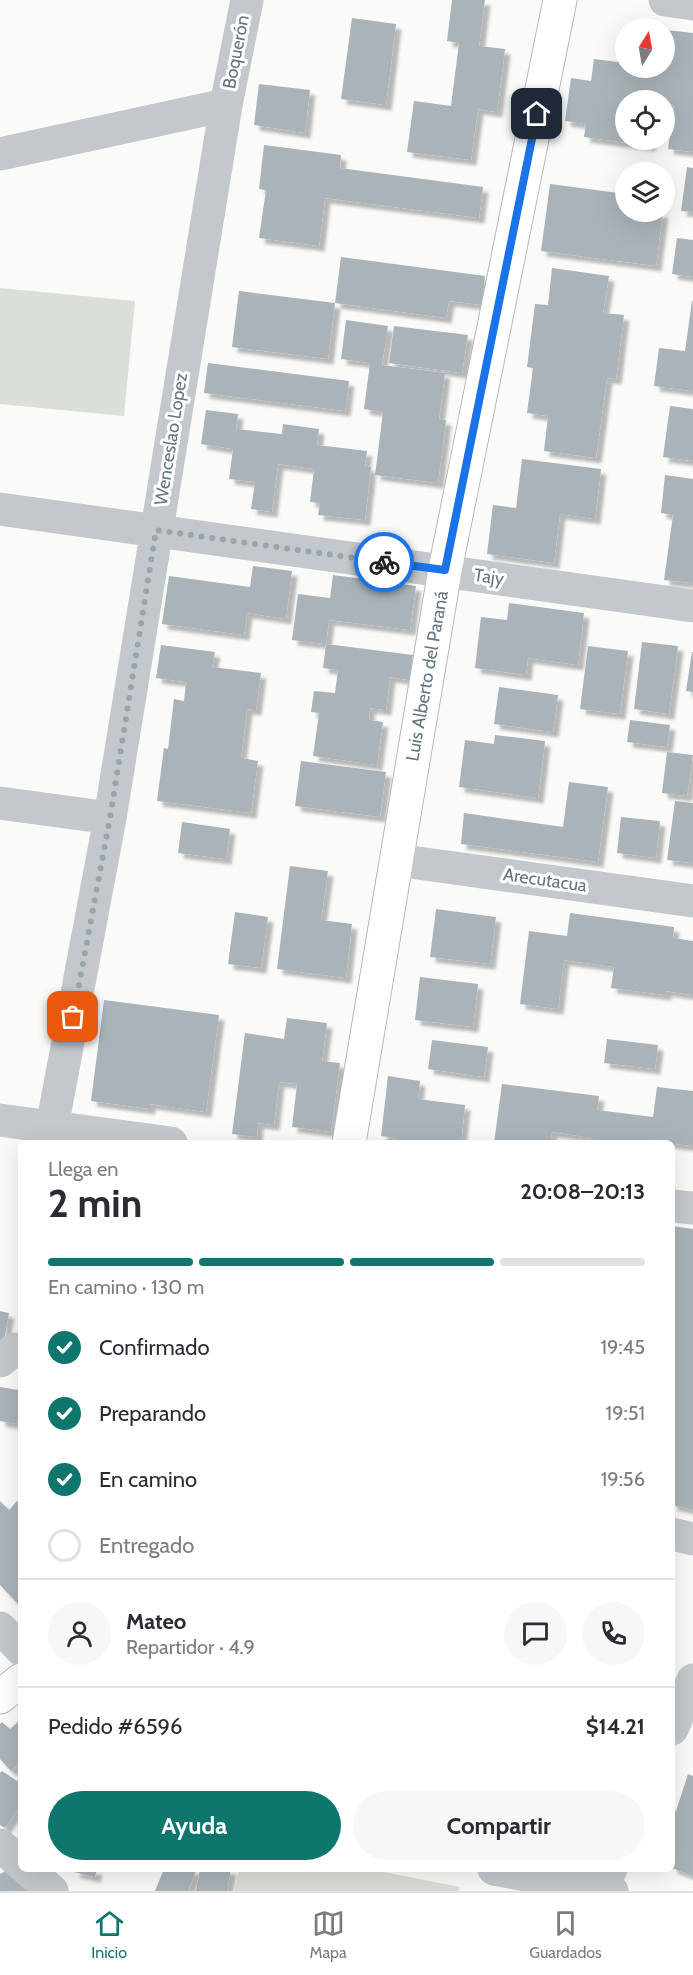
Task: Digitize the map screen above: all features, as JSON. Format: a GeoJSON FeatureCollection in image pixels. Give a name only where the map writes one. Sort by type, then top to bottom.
{"type":"FeatureCollection","features":[{"type":"Feature","properties":{"kind":"main road","name":"Luis Alberto del Paraná"},"geometry":{"type":"LineString","coordinates":[[350,1140],[445,570],[560,0]]}},
{"type":"Feature","properties":{"kind":"main road"},"geometry":{"type":"LineString","coordinates":[[0,1697],[18,1682]]}},
{"type":"Feature","properties":{"kind":"street","name":"Boquerón"},"geometry":{"type":"LineString","coordinates":[[226,105],[247,0]]}},
{"type":"Feature","properties":{"kind":"street"},"geometry":{"type":"LineString","coordinates":[[665,0],[693,4]]}},
{"type":"Feature","properties":{"kind":"street"},"geometry":{"type":"LineString","coordinates":[[0,154],[226,105]]}},
{"type":"Feature","properties":{"kind":"street","name":"Wenceslao Lopez"},"geometry":{"type":"LineString","coordinates":[[52,1128],[110,818],[226,105]]}},
{"type":"Feature","properties":{"kind":"street","name":"Tajy"},"geometry":{"type":"LineString","coordinates":[[0,508],[693,606]]}},
{"type":"Feature","properties":{"kind":"street"},"geometry":{"type":"LineString","coordinates":[[0,803],[110,818]]}},
{"type":"Feature","properties":{"kind":"street","name":"Arecutacua"},"geometry":{"type":"LineString","coordinates":[[396,860],[693,901]]}},
{"type":"Feature","properties":{"kind":"street"},"geometry":{"type":"LineString","coordinates":[[0,1120],[147,1140]]}},
{"type":"Feature","properties":{"kind":"street"},"geometry":{"type":"LineString","coordinates":[[675,1206],[693,1208]]}},
{"type":"Feature","properties":{"kind":"street"},"geometry":{"type":"LineString","coordinates":[[675,1535],[693,1539]]}},
{"type":"Feature","properties":{"kind":"street"},"geometry":{"type":"LineString","coordinates":[[0,1629],[18,1646]]}},
{"type":"Feature","properties":{"kind":"street"},"geometry":{"type":"LineString","coordinates":[[675,1722],[693,1680]]}},
{"type":"Feature","properties":{"kind":"street"},"geometry":{"type":"LineString","coordinates":[[0,1845],[18,1861]]}},
{"type":"Feature","properties":{"kind":"street"},"geometry":{"type":"LineString","coordinates":[[30,1872],[52,1891]]}},
{"type":"Feature","properties":{"kind":"street"},"geometry":{"type":"LineString","coordinates":[[515,1872],[607,1885]]}},
{"type":"Feature","properties":{"kind":"shaded area"},"geometry":{"type":"Polygon","coordinates":[[[0,288],[135,301],[124,416],[0,404],[0,288]]]}},
{"type":"Feature","properties":{"kind":"shaded area"},"geometry":{"type":"Polygon","coordinates":[[[238,1872],[383,1872],[460,1887],[458,1891],[235,1891],[238,1872]]]}},
{"type":"Feature","properties":{"kind":"building"},"geometry":{"type":"Polygon","coordinates":[[[452,0],[485,0],[479,46],[505,49],[497,112],[478,109],[471,160],[407,152],[414,101],[451,106],[459,43],[447,41],[452,0]]]}},
{"type":"Feature","properties":{"kind":"building"},"geometry":{"type":"Polygon","coordinates":[[[352,18],[396,24],[386,105],[341,99],[352,18]]]}},
{"type":"Feature","properties":{"kind":"building"},"geometry":{"type":"Polygon","coordinates":[[[675,31],[693,33],[693,152],[675,150],[675,90],[615,90],[615,141],[584,137],[586,124],[565,121],[571,78],[591,81],[594,59],[615,62],[615,78],[675,78],[675,31]]]}},
{"type":"Feature","properties":{"kind":"building"},"geometry":{"type":"Polygon","coordinates":[[[259,84],[310,90],[305,133],[254,125],[259,84]]]}},
{"type":"Feature","properties":{"kind":"building"},"geometry":{"type":"Polygon","coordinates":[[[264,145],[341,155],[340,168],[483,187],[479,218],[325,198],[319,246],[259,238],[266,190],[259,189],[264,145]]]}},
{"type":"Feature","properties":{"kind":"building"},"geometry":{"type":"Polygon","coordinates":[[[687,167],[693,168],[693,212],[681,211],[687,167]]]}},
{"type":"Feature","properties":{"kind":"building"},"geometry":{"type":"Polygon","coordinates":[[[550,184],[615,193],[615,222],[662,222],[656,266],[541,251],[550,184]]]}},
{"type":"Feature","properties":{"kind":"building"},"geometry":{"type":"Polygon","coordinates":[[[677,238],[693,240],[693,277],[672,274],[677,238]]]}},
{"type":"Feature","properties":{"kind":"building"},"geometry":{"type":"Polygon","coordinates":[[[341,257],[485,276],[482,305],[449,301],[446,318],[335,303],[341,257]]]}},
{"type":"Feature","properties":{"kind":"building"},"geometry":{"type":"Polygon","coordinates":[[[552,268],[609,276],[603,313],[624,315],[616,379],[607,378],[596,458],[544,451],[548,416],[527,413],[533,368],[527,367],[535,304],[548,305],[552,268]]]}},
{"type":"Feature","properties":{"kind":"building"},"geometry":{"type":"Polygon","coordinates":[[[239,291],[335,303],[328,359],[232,347],[239,291]]]}},
{"type":"Feature","properties":{"kind":"building"},"geometry":{"type":"Polygon","coordinates":[[[692,301],[693,391],[654,386],[659,348],[685,351],[692,301]]]}},
{"type":"Feature","properties":{"kind":"building"},"geometry":{"type":"Polygon","coordinates":[[[346,320],[388,326],[382,365],[445,373],[439,419],[446,420],[438,483],[375,475],[383,412],[364,409],[370,363],[341,359],[346,320]]]}},
{"type":"Feature","properties":{"kind":"building"},"geometry":{"type":"Polygon","coordinates":[[[394,326],[468,335],[462,373],[389,363],[394,326]]]}},
{"type":"Feature","properties":{"kind":"building"},"geometry":{"type":"Polygon","coordinates":[[[208,363],[349,381],[345,411],[204,393],[208,363]]]}},
{"type":"Feature","properties":{"kind":"building"},"geometry":{"type":"Polygon","coordinates":[[[670,406],[693,409],[693,461],[663,457],[670,406]]]}},
{"type":"Feature","properties":{"kind":"building"},"geometry":{"type":"Polygon","coordinates":[[[206,410],[238,414],[236,429],[282,434],[283,424],[319,429],[317,445],[367,451],[365,466],[371,467],[365,520],[318,515],[320,503],[310,502],[314,469],[278,464],[272,512],[251,509],[255,482],[229,479],[233,449],[201,444],[206,410]]]}},
{"type":"Feature","properties":{"kind":"building"},"geometry":{"type":"Polygon","coordinates":[[[522,459],[601,469],[595,519],[560,514],[554,563],[487,554],[493,505],[516,508],[522,459]]]}},
{"type":"Feature","properties":{"kind":"building"},"geometry":{"type":"Polygon","coordinates":[[[665,475],[693,479],[693,583],[664,580],[673,515],[661,513],[665,475]]]}},
{"type":"Feature","properties":{"kind":"building"},"geometry":{"type":"Polygon","coordinates":[[[253,566],[292,571],[286,619],[247,613],[244,635],[162,624],[169,576],[250,587],[253,566]]]}},
{"type":"Feature","properties":{"kind":"building"},"geometry":{"type":"Polygon","coordinates":[[[333,575],[416,586],[410,630],[329,620],[326,644],[292,640],[298,594],[330,598],[333,575]]]}},
{"type":"Feature","properties":{"kind":"building"},"geometry":{"type":"Polygon","coordinates":[[[509,603],[584,613],[578,665],[528,658],[526,675],[475,668],[481,617],[507,620],[509,603]]]}},
{"type":"Feature","properties":{"kind":"building"},"geometry":{"type":"Polygon","coordinates":[[[642,642],[678,646],[669,714],[634,709],[642,642]]]}},
{"type":"Feature","properties":{"kind":"building"},"geometry":{"type":"Polygon","coordinates":[[[326,644],[413,655],[409,680],[390,677],[386,710],[370,708],[369,720],[383,722],[377,765],[313,756],[319,713],[311,712],[314,691],[335,693],[338,670],[323,668],[326,644]]]}},
{"type":"Feature","properties":{"kind":"building"},"geometry":{"type":"Polygon","coordinates":[[[161,645],[215,652],[212,667],[261,673],[256,710],[247,709],[241,758],[258,761],[251,813],[157,801],[164,748],[168,749],[174,699],[184,701],[186,682],[156,678],[161,645]]]}},
{"type":"Feature","properties":{"kind":"building"},"geometry":{"type":"Polygon","coordinates":[[[588,646],[628,651],[620,714],[580,709],[588,646]]]}},
{"type":"Feature","properties":{"kind":"building"},"geometry":{"type":"Polygon","coordinates":[[[693,652],[693,692],[686,691],[693,652]]]}},
{"type":"Feature","properties":{"kind":"building"},"geometry":{"type":"Polygon","coordinates":[[[499,687],[558,695],[553,732],[494,724],[499,687]]]}},
{"type":"Feature","properties":{"kind":"building"},"geometry":{"type":"Polygon","coordinates":[[[630,720],[670,725],[667,747],[627,742],[630,720]]]}},
{"type":"Feature","properties":{"kind":"building"},"geometry":{"type":"Polygon","coordinates":[[[495,735],[545,741],[538,798],[459,787],[465,740],[494,744],[495,735]]]}},
{"type":"Feature","properties":{"kind":"building"},"geometry":{"type":"Polygon","coordinates":[[[667,752],[693,755],[687,796],[662,793],[667,752]]]}},
{"type":"Feature","properties":{"kind":"building"},"geometry":{"type":"Polygon","coordinates":[[[301,761],[386,772],[380,817],[295,806],[301,761]]]}},
{"type":"Feature","properties":{"kind":"building"},"geometry":{"type":"Polygon","coordinates":[[[569,782],[608,787],[598,862],[461,844],[464,813],[563,827],[569,782]]]}},
{"type":"Feature","properties":{"kind":"building"},"geometry":{"type":"Polygon","coordinates":[[[675,801],[693,803],[693,863],[667,860],[675,801]]]}},
{"type":"Feature","properties":{"kind":"building"},"geometry":{"type":"Polygon","coordinates":[[[621,817],[660,821],[656,858],[617,853],[621,817]]]}},
{"type":"Feature","properties":{"kind":"building"},"geometry":{"type":"Polygon","coordinates":[[[182,822],[230,829],[226,859],[178,853],[182,822]]]}},
{"type":"Feature","properties":{"kind":"building"},"geometry":{"type":"Polygon","coordinates":[[[290,866],[328,871],[321,920],[352,924],[346,978],[277,969],[290,866]]]}},
{"type":"Feature","properties":{"kind":"building"},"geometry":{"type":"Polygon","coordinates":[[[436,909],[496,917],[490,964],[430,957],[436,909]]]}},
{"type":"Feature","properties":{"kind":"building"},"geometry":{"type":"Polygon","coordinates":[[[235,912],[268,917],[261,968],[228,964],[235,912]]]}},
{"type":"Feature","properties":{"kind":"building"},"geometry":{"type":"Polygon","coordinates":[[[570,913],[674,927],[673,938],[693,941],[693,995],[666,991],[666,995],[611,988],[614,967],[564,960],[558,1009],[520,1004],[529,931],[567,936],[570,913]]]}},
{"type":"Feature","properties":{"kind":"building"},"geometry":{"type":"Polygon","coordinates":[[[420,977],[478,984],[473,1027],[415,1020],[420,977]]]}},
{"type":"Feature","properties":{"kind":"building"},"geometry":{"type":"Polygon","coordinates":[[[104,1000],[219,1015],[206,1112],[150,1104],[150,1109],[91,1101],[104,1000]]]}},
{"type":"Feature","properties":{"kind":"building"},"geometry":{"type":"Polygon","coordinates":[[[287,1018],[327,1023],[322,1061],[340,1063],[331,1132],[292,1127],[297,1084],[279,1082],[274,1125],[258,1123],[257,1137],[232,1134],[245,1033],[284,1039],[287,1018]]]}},
{"type":"Feature","properties":{"kind":"building"},"geometry":{"type":"Polygon","coordinates":[[[607,1039],[658,1045],[655,1069],[604,1063],[607,1039]]]}},
{"type":"Feature","properties":{"kind":"building"},"geometry":{"type":"Polygon","coordinates":[[[432,1040],[488,1047],[484,1077],[428,1069],[432,1040]]]}},
{"type":"Feature","properties":{"kind":"building"},"geometry":{"type":"Polygon","coordinates":[[[388,1076],[420,1081],[418,1099],[465,1105],[461,1140],[395,1140],[395,1138],[381,1136],[388,1076]]]}},
{"type":"Feature","properties":{"kind":"building"},"geometry":{"type":"Polygon","coordinates":[[[502,1084],[599,1096],[597,1110],[653,1117],[657,1087],[693,1091],[693,1146],[675,1144],[675,1140],[593,1140],[593,1138],[552,1132],[551,1140],[494,1140],[502,1084]]]}},
{"type":"Feature","properties":{"kind":"building"},"geometry":{"type":"Polygon","coordinates":[[[675,1226],[693,1229],[693,1510],[675,1506],[675,1226]]]}},
{"type":"Feature","properties":{"kind":"building"},"geometry":{"type":"Polygon","coordinates":[[[0,1311],[9,1313],[3,1346],[0,1345],[0,1311]]]}},
{"type":"Feature","properties":{"kind":"building"},"geometry":{"type":"Polygon","coordinates":[[[0,1387],[18,1390],[17,1424],[0,1421],[0,1387]]]}},
{"type":"Feature","properties":{"kind":"building"},"geometry":{"type":"Polygon","coordinates":[[[0,1501],[9,1510],[17,1501],[18,1604],[0,1585],[0,1501]]]}},
{"type":"Feature","properties":{"kind":"building"},"geometry":{"type":"Polygon","coordinates":[[[2,1722],[10,1729],[18,1722],[18,1765],[11,1771],[0,1759],[0,1724],[2,1722]]]}},
{"type":"Feature","properties":{"kind":"building"},"geometry":{"type":"Polygon","coordinates":[[[2,1771],[17,1781],[18,1779],[18,1809],[5,1828],[0,1825],[0,1773],[2,1771]]]}},
{"type":"Feature","properties":{"kind":"building"},"geometry":{"type":"Polygon","coordinates":[[[688,1774],[693,1776],[693,1876],[675,1869],[676,1811],[688,1774]]]}},
{"type":"Feature","properties":{"kind":"building"},"geometry":{"type":"Polygon","coordinates":[[[7,1870],[29,1891],[0,1891],[0,1874],[7,1870]]]}},
{"type":"Feature","properties":{"kind":"building"},"geometry":{"type":"Polygon","coordinates":[[[74,1872],[96,1872],[95,1877],[74,1872]]]}},
{"type":"Feature","properties":{"kind":"building"},"geometry":{"type":"Polygon","coordinates":[[[163,1872],[196,1872],[188,1891],[155,1891],[163,1872]]]}},
{"type":"Feature","properties":{"kind":"building"},"geometry":{"type":"Polygon","coordinates":[[[199,1872],[230,1872],[227,1891],[196,1891],[199,1872]]]}},
{"type":"Feature","properties":{"kind":"way so far"},"geometry":{"type":"LineString","coordinates":[[73,1017],[110,818],[156,530],[384,562]]}},
{"type":"Feature","properties":{"kind":"route"},"geometry":{"type":"LineString","coordinates":[[384,562],[445,570],[537,114]]}}]}
